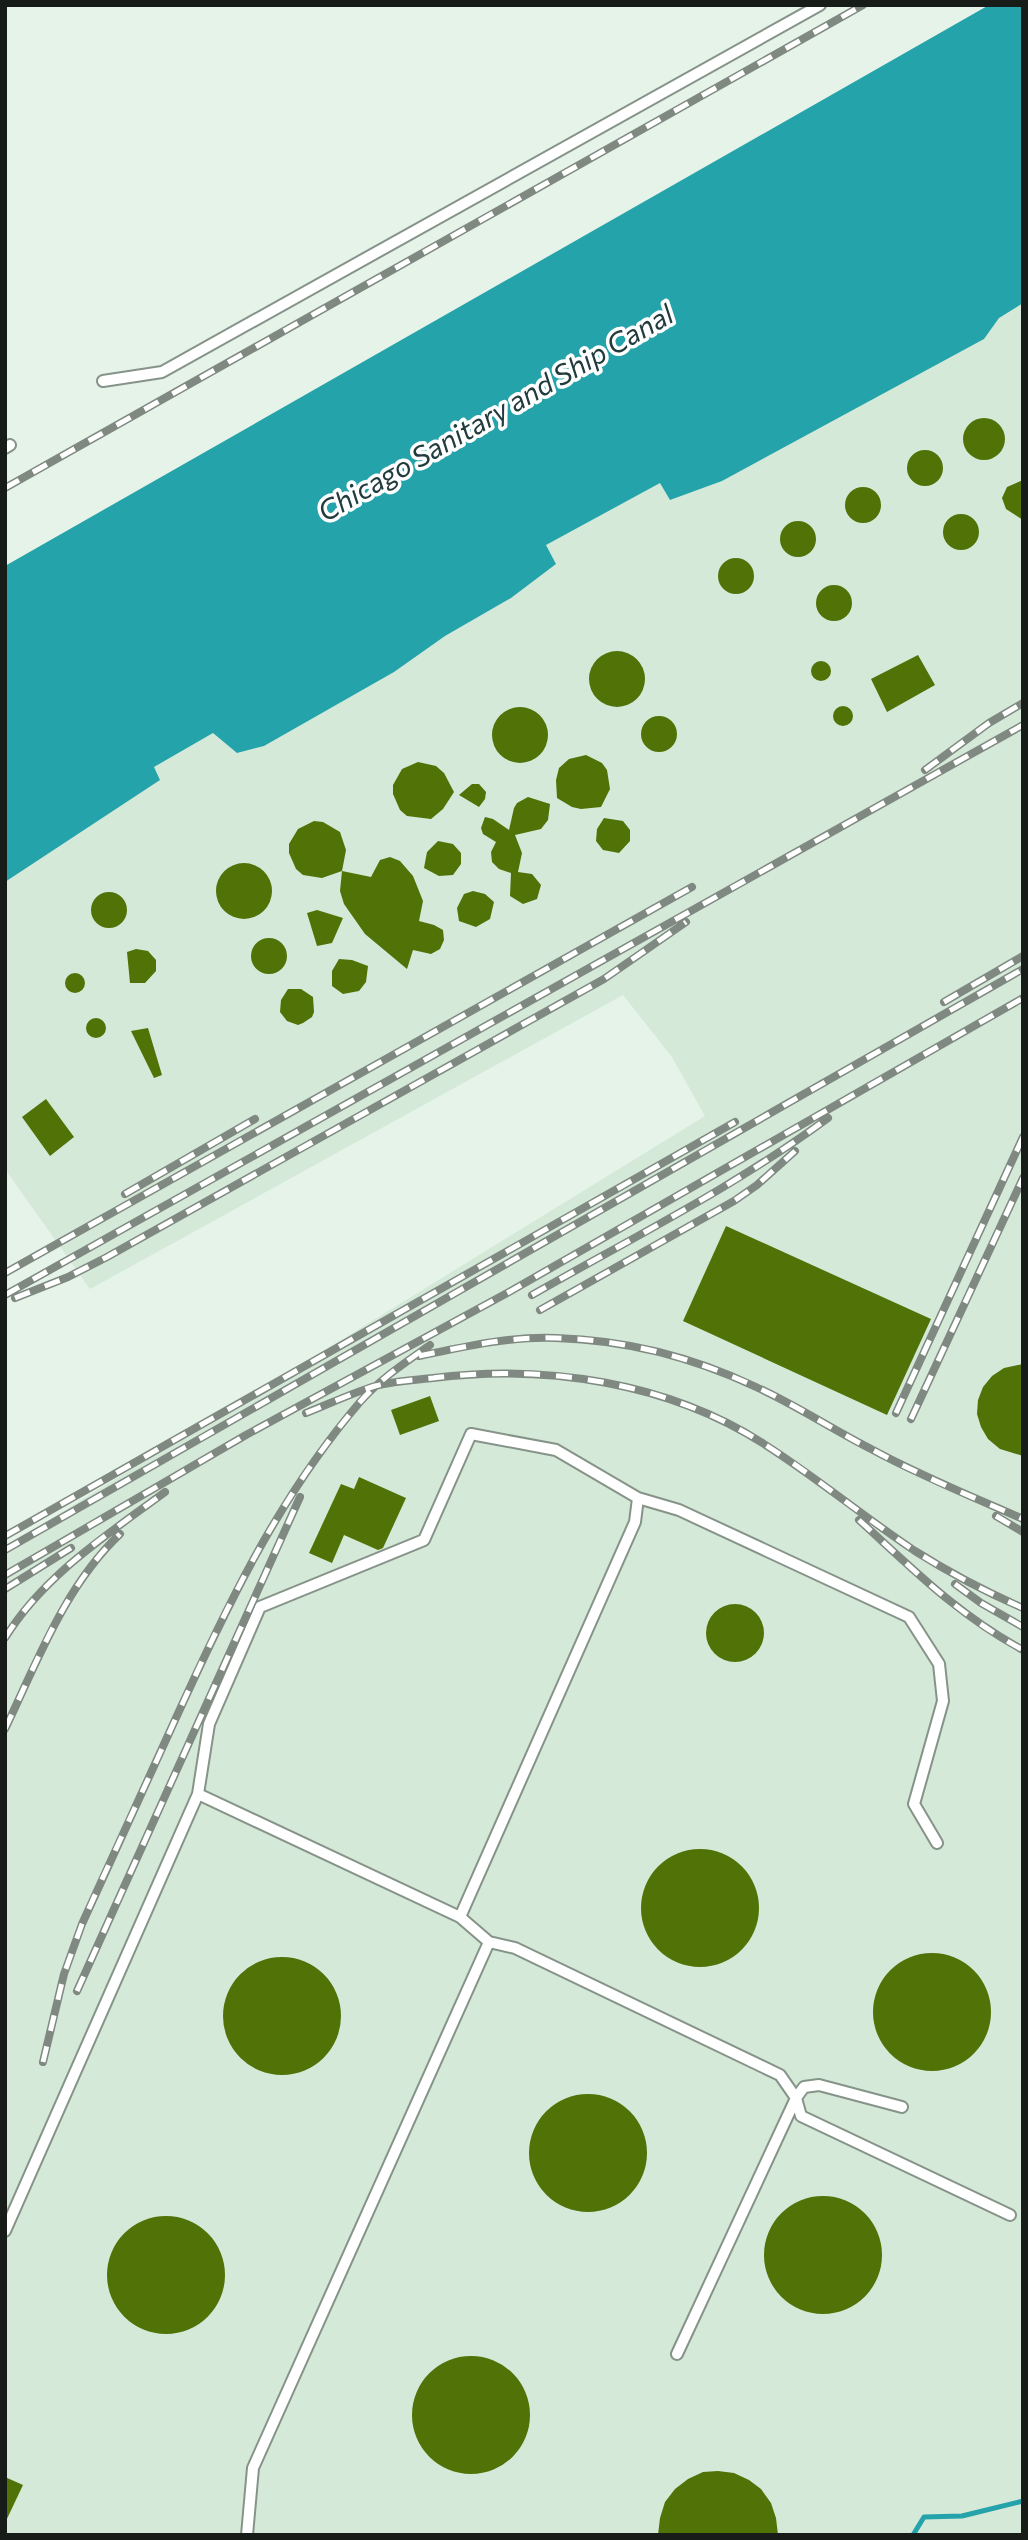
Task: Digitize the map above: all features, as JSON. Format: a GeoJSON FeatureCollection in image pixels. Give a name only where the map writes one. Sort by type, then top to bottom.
{"type":"FeatureCollection","features":[{"type":"Feature","properties":{"kind":"lane"},"geometry":{"type":"LineString","coordinates":[[103,381],[162,372],[820,5]]}},
{"type":"Feature","properties":{"kind":"lane"},"geometry":{"type":"LineString","coordinates":[[5,2231],[198,1794],[209,1724],[260,1607],[424,1540],[471,1434],[556,1450],[638,1497],[679,1510],[909,1617],[939,1664],[943,1701],[914,1804],[937,1843]]}},
{"type":"Feature","properties":{"kind":"lane"},"geometry":{"type":"LineString","coordinates":[[460,1917],[635,1522],[638,1497]]}},
{"type":"Feature","properties":{"kind":"lane"},"geometry":{"type":"LineString","coordinates":[[198,1794],[460,1917],[489,1942],[516,1948],[779,2075],[796,2098],[801,2116],[1010,2215]]}},
{"type":"Feature","properties":{"kind":"lane"},"geometry":{"type":"LineString","coordinates":[[247,2535],[253,2468],[489,1942]]}},
{"type":"Feature","properties":{"kind":"lane"},"geometry":{"type":"LineString","coordinates":[[677,2354],[796,2098],[804,2087],[819,2085],[902,2107]]}},
{"type":"Feature","properties":{"kind":"shaded area"},"geometry":{"type":"Polygon","coordinates":[[[1023,303],[1023,2535],[5,2535],[5,1547],[705,1116],[672,1057],[623,995],[90,1289],[5,1169],[5,882],[160,780],[154,767],[213,733],[237,753],[264,746],[394,672],[445,636],[511,598],[556,564],[546,545],[661,482],[670,500],[722,481],[984,339],[999,317],[1023,303]]]}},
{"type":"Feature","properties":{"kind":"water","name":"Chicago Sanitary and Ship Canal"},"geometry":{"type":"Polygon","coordinates":[[[989,5],[1023,5],[1023,303],[999,318],[984,339],[722,481],[670,500],[660,483],[546,545],[556,564],[511,598],[445,636],[394,672],[264,746],[237,753],[213,733],[154,767],[160,780],[5,882],[5,566],[989,5]]]}},
{"type":"Feature","properties":{"kind":"building"},"geometry":{"type":"Polygon","coordinates":[[[984,418],[999,424],[1005,439],[999,454],[984,460],[969,454],[963,439],[969,424],[984,418]]]}},
{"type":"Feature","properties":{"kind":"building"},"geometry":{"type":"Polygon","coordinates":[[[925,450],[937,456],[943,468],[937,480],[925,486],[913,480],[907,468],[913,456],[925,450]]]}},
{"type":"Feature","properties":{"kind":"building"},"geometry":{"type":"Polygon","coordinates":[[[1023,480],[1023,520],[1006,509],[1002,498],[1007,487],[1023,480]]]}},
{"type":"Feature","properties":{"kind":"building"},"geometry":{"type":"Polygon","coordinates":[[[863,487],[875,493],[881,505],[875,517],[863,523],[851,517],[845,505],[851,493],[863,487]]]}},
{"type":"Feature","properties":{"kind":"building"},"geometry":{"type":"Polygon","coordinates":[[[961,514],[973,520],[979,532],[973,544],[961,550],[949,544],[943,532],[949,520],[961,514]]]}},
{"type":"Feature","properties":{"kind":"building"},"geometry":{"type":"Polygon","coordinates":[[[798,521],[810,527],[816,539],[810,551],[798,557],[786,551],[780,539],[786,527],[798,521]]]}},
{"type":"Feature","properties":{"kind":"building"},"geometry":{"type":"Polygon","coordinates":[[[736,558],[748,564],[754,576],[748,588],[736,594],[724,588],[718,576],[724,564],[736,558]]]}},
{"type":"Feature","properties":{"kind":"building"},"geometry":{"type":"Polygon","coordinates":[[[834,585],[846,591],[852,603],[846,615],[834,621],[822,615],[816,603],[822,591],[834,585]]]}},
{"type":"Feature","properties":{"kind":"building"},"geometry":{"type":"Polygon","coordinates":[[[611,651],[623,651],[633,655],[641,663],[645,679],[641,695],[633,703],[623,707],[611,707],[601,703],[593,695],[589,685],[589,673],[593,663],[601,655],[611,651]]]}},
{"type":"Feature","properties":{"kind":"building"},"geometry":{"type":"Polygon","coordinates":[[[918,655],[935,685],[887,712],[871,679],[918,655]]]}},
{"type":"Feature","properties":{"kind":"building"},"geometry":{"type":"Polygon","coordinates":[[[817,661],[825,661],[831,671],[825,681],[817,681],[811,675],[811,667],[817,661]]]}},
{"type":"Feature","properties":{"kind":"building"},"geometry":{"type":"Polygon","coordinates":[[[839,706],[847,706],[853,716],[847,726],[839,726],[833,720],[833,712],[839,706]]]}},
{"type":"Feature","properties":{"kind":"building"},"geometry":{"type":"Polygon","coordinates":[[[514,707],[526,707],[536,711],[544,719],[548,735],[544,751],[536,759],[526,763],[514,763],[504,759],[496,751],[492,741],[492,729],[496,719],[504,711],[514,707]]]}},
{"type":"Feature","properties":{"kind":"building"},"geometry":{"type":"Polygon","coordinates":[[[659,716],[671,722],[677,734],[671,746],[659,752],[647,746],[641,734],[647,722],[659,716]]]}},
{"type":"Feature","properties":{"kind":"building"},"geometry":{"type":"Polygon","coordinates":[[[586,755],[602,763],[607,770],[610,789],[601,807],[581,809],[557,798],[556,780],[559,768],[569,759],[586,755]]]}},
{"type":"Feature","properties":{"kind":"building"},"geometry":{"type":"Polygon","coordinates":[[[418,762],[436,766],[444,773],[454,792],[443,809],[431,819],[407,816],[400,810],[393,794],[393,785],[402,769],[418,762]]]}},
{"type":"Feature","properties":{"kind":"building"},"geometry":{"type":"Polygon","coordinates":[[[472,784],[479,784],[486,792],[479,807],[459,795],[472,784]]]}},
{"type":"Feature","properties":{"kind":"building"},"geometry":{"type":"Polygon","coordinates":[[[528,797],[550,804],[548,820],[541,829],[515,835],[522,853],[518,872],[532,874],[541,885],[537,899],[523,904],[510,896],[511,873],[499,869],[492,862],[491,852],[496,842],[483,834],[481,828],[485,817],[509,830],[514,808],[528,797]]]}},
{"type":"Feature","properties":{"kind":"building"},"geometry":{"type":"Polygon","coordinates":[[[604,818],[623,821],[630,830],[630,841],[619,853],[603,850],[596,841],[597,829],[604,818]]]}},
{"type":"Feature","properties":{"kind":"building"},"geometry":{"type":"Polygon","coordinates":[[[314,821],[323,822],[340,832],[346,850],[342,871],[322,878],[303,875],[296,869],[289,853],[289,844],[298,829],[314,821]]]}},
{"type":"Feature","properties":{"kind":"building"},"geometry":{"type":"Polygon","coordinates":[[[438,841],[453,844],[461,853],[461,864],[453,875],[439,876],[424,868],[427,852],[438,841]]]}},
{"type":"Feature","properties":{"kind":"building"},"geometry":{"type":"Polygon","coordinates":[[[390,857],[400,861],[413,876],[423,901],[419,921],[443,930],[444,940],[440,949],[431,954],[413,950],[407,969],[365,934],[344,904],[340,891],[342,871],[371,877],[380,860],[390,857]]]}},
{"type":"Feature","properties":{"kind":"building"},"geometry":{"type":"Polygon","coordinates":[[[238,863],[250,863],[260,867],[268,875],[272,891],[268,907],[260,915],[250,919],[238,919],[228,915],[220,907],[216,897],[216,885],[220,875],[228,867],[238,863]]]}},
{"type":"Feature","properties":{"kind":"building"},"geometry":{"type":"Polygon","coordinates":[[[473,891],[485,894],[494,902],[490,919],[476,927],[459,921],[457,908],[464,894],[473,891]]]}},
{"type":"Feature","properties":{"kind":"building"},"geometry":{"type":"Polygon","coordinates":[[[109,892],[121,898],[127,910],[121,922],[109,928],[97,922],[91,910],[97,898],[109,892]]]}},
{"type":"Feature","properties":{"kind":"building"},"geometry":{"type":"Polygon","coordinates":[[[317,910],[343,918],[332,943],[317,946],[307,913],[317,910]]]}},
{"type":"Feature","properties":{"kind":"building"},"geometry":{"type":"Polygon","coordinates":[[[269,938],[282,943],[287,956],[282,969],[269,974],[256,969],[251,956],[256,943],[269,938]]]}},
{"type":"Feature","properties":{"kind":"building"},"geometry":{"type":"Polygon","coordinates":[[[136,949],[148,951],[156,960],[156,971],[145,983],[130,983],[127,952],[136,949]]]}},
{"type":"Feature","properties":{"kind":"building"},"geometry":{"type":"Polygon","coordinates":[[[339,959],[368,966],[366,982],[359,991],[343,994],[332,986],[332,971],[339,959]]]}},
{"type":"Feature","properties":{"kind":"building"},"geometry":{"type":"Polygon","coordinates":[[[71,973],[79,973],[85,983],[79,993],[71,993],[65,987],[65,979],[71,973]]]}},
{"type":"Feature","properties":{"kind":"building"},"geometry":{"type":"Polygon","coordinates":[[[288,989],[301,989],[313,997],[312,1017],[298,1025],[287,1021],[280,1012],[281,1000],[288,989]]]}},
{"type":"Feature","properties":{"kind":"building"},"geometry":{"type":"Polygon","coordinates":[[[92,1018],[100,1018],[106,1028],[100,1038],[92,1038],[86,1032],[86,1024],[92,1018]]]}},
{"type":"Feature","properties":{"kind":"building"},"geometry":{"type":"Polygon","coordinates":[[[148,1028],[162,1075],[154,1078],[131,1031],[148,1028]]]}},
{"type":"Feature","properties":{"kind":"building"},"geometry":{"type":"Polygon","coordinates":[[[46,1099],[74,1137],[50,1156],[22,1117],[46,1099]]]}},
{"type":"Feature","properties":{"kind":"building"},"geometry":{"type":"Polygon","coordinates":[[[726,1226],[931,1319],[887,1415],[683,1321],[726,1226]]]}},
{"type":"Feature","properties":{"kind":"building"},"geometry":{"type":"Polygon","coordinates":[[[1023,1364],[1023,1456],[1000,1449],[988,1439],[977,1414],[983,1387],[992,1376],[1004,1368],[1023,1364]]]}},
{"type":"Feature","properties":{"kind":"building"},"geometry":{"type":"Polygon","coordinates":[[[430,1396],[439,1421],[400,1435],[391,1410],[430,1396]]]}},
{"type":"Feature","properties":{"kind":"building"},"geometry":{"type":"Polygon","coordinates":[[[359,1477],[406,1498],[383,1548],[378,1550],[344,1535],[332,1563],[309,1553],[341,1484],[354,1489],[359,1477]]]}},
{"type":"Feature","properties":{"kind":"building"},"geometry":{"type":"Polygon","coordinates":[[[729,1604],[741,1604],[756,1612],[764,1627],[764,1639],[756,1654],[741,1662],[729,1662],[714,1654],[706,1639],[706,1627],[714,1612],[729,1604]]]}},
{"type":"Feature","properties":{"kind":"building"},"geometry":{"type":"Polygon","coordinates":[[[700,1849],[723,1853],[742,1866],[755,1885],[759,1908],[755,1931],[742,1950],[723,1963],[700,1967],[677,1963],[658,1950],[645,1931],[641,1908],[645,1885],[658,1866],[677,1853],[700,1849]]]}},
{"type":"Feature","properties":{"kind":"building"},"geometry":{"type":"Polygon","coordinates":[[[932,1953],[955,1957],[974,1970],[987,1989],[991,2012],[987,2035],[974,2054],[955,2067],[932,2071],[909,2067],[890,2054],[877,2035],[873,2012],[877,1989],[890,1970],[909,1957],[932,1953]]]}},
{"type":"Feature","properties":{"kind":"building"},"geometry":{"type":"Polygon","coordinates":[[[282,1957],[305,1961],[324,1974],[337,1993],[341,2016],[337,2039],[324,2058],[305,2071],[282,2075],[259,2071],[240,2058],[227,2039],[223,2016],[227,1993],[240,1974],[259,1961],[282,1957]]]}},
{"type":"Feature","properties":{"kind":"building"},"geometry":{"type":"Polygon","coordinates":[[[588,2094],[611,2098],[630,2111],[643,2130],[647,2153],[643,2176],[630,2195],[611,2208],[588,2212],[565,2208],[546,2195],[533,2176],[529,2153],[533,2130],[546,2111],[565,2098],[588,2094]]]}},
{"type":"Feature","properties":{"kind":"building"},"geometry":{"type":"Polygon","coordinates":[[[823,2196],[846,2200],[865,2213],[878,2232],[882,2255],[878,2278],[865,2297],[846,2310],[823,2314],[800,2310],[781,2297],[768,2278],[764,2255],[768,2232],[781,2213],[800,2200],[823,2196]]]}},
{"type":"Feature","properties":{"kind":"building"},"geometry":{"type":"Polygon","coordinates":[[[166,2216],[189,2220],[208,2233],[221,2252],[225,2275],[221,2298],[208,2317],[189,2330],[166,2334],[143,2330],[124,2317],[111,2298],[107,2275],[111,2252],[124,2233],[143,2220],[166,2216]]]}},
{"type":"Feature","properties":{"kind":"building"},"geometry":{"type":"Polygon","coordinates":[[[471,2356],[494,2360],[513,2373],[526,2392],[530,2415],[526,2438],[513,2457],[494,2470],[471,2474],[448,2470],[429,2457],[416,2438],[412,2415],[416,2392],[429,2373],[448,2360],[471,2356]]]}},
{"type":"Feature","properties":{"kind":"building"},"geometry":{"type":"Polygon","coordinates":[[[703,2472],[734,2473],[761,2489],[771,2503],[778,2535],[658,2535],[665,2502],[675,2489],[703,2472]]]}},
{"type":"Feature","properties":{"kind":"building"},"geometry":{"type":"Polygon","coordinates":[[[5,2477],[23,2485],[5,2523],[5,2477]]]}},
{"type":"Feature","properties":{"kind":"waterway"},"geometry":{"type":"LineString","coordinates":[[913,2535],[924,2517],[962,2516],[1023,2501]]}},
{"type":"Feature","properties":{"kind":"railway"},"geometry":{"type":"LineString","coordinates":[[5,488],[863,5]]}},
{"type":"Feature","properties":{"kind":"railway"},"geometry":{"type":"LineString","coordinates":[[925,770],[989,723],[1023,703]]}},
{"type":"Feature","properties":{"kind":"railway"},"geometry":{"type":"LineString","coordinates":[[5,1295],[1023,725]]}},
{"type":"Feature","properties":{"kind":"railway"},"geometry":{"type":"LineString","coordinates":[[5,1273],[692,887]]}},
{"type":"Feature","properties":{"kind":"railway"},"geometry":{"type":"LineString","coordinates":[[15,1298],[68,1277],[107,1257],[604,979],[686,922]]}},
{"type":"Feature","properties":{"kind":"railway"},"geometry":{"type":"LineString","coordinates":[[944,1002],[1023,956]]}},
{"type":"Feature","properties":{"kind":"railway"},"geometry":{"type":"LineString","coordinates":[[5,1550],[1023,969]]}},
{"type":"Feature","properties":{"kind":"railway"},"geometry":{"type":"LineString","coordinates":[[5,1575],[246,1435],[509,1292],[1023,998]]}},
{"type":"Feature","properties":{"kind":"railway"},"geometry":{"type":"LineString","coordinates":[[532,1295],[720,1189],[828,1118]]}},
{"type":"Feature","properties":{"kind":"railway"},"geometry":{"type":"LineString","coordinates":[[125,1194],[255,1119]]}},
{"type":"Feature","properties":{"kind":"railway"},"geometry":{"type":"LineString","coordinates":[[5,1536],[735,1122]]}},
{"type":"Feature","properties":{"kind":"railway"},"geometry":{"type":"LineString","coordinates":[[896,1413],[1023,1137]]}},
{"type":"Feature","properties":{"kind":"railway"},"geometry":{"type":"LineString","coordinates":[[540,1310],[734,1201],[757,1185],[795,1151]]}},
{"type":"Feature","properties":{"kind":"railway"},"geometry":{"type":"LineString","coordinates":[[911,1419],[1023,1178]]}},
{"type":"Feature","properties":{"kind":"railway"},"geometry":{"type":"LineString","coordinates":[[419,1356],[487,1343],[539,1338],[608,1342],[658,1352],[732,1376],[786,1402],[891,1460],[1023,1519]]}},
{"type":"Feature","properties":{"kind":"railway"},"geometry":{"type":"LineString","coordinates":[[43,2062],[64,1974],[82,1924],[210,1644],[253,1559],[302,1478],[360,1402],[385,1378],[430,1345]]}},
{"type":"Feature","properties":{"kind":"railway"},"geometry":{"type":"LineString","coordinates":[[306,1413],[382,1384],[475,1374],[562,1376],[647,1392],[727,1423],[764,1444],[915,1551],[968,1582],[1023,1608]]}},
{"type":"Feature","properties":{"kind":"railway"},"geometry":{"type":"LineString","coordinates":[[5,1638],[21,1615],[57,1575],[99,1540],[165,1492]]}},
{"type":"Feature","properties":{"kind":"railway"},"geometry":{"type":"LineString","coordinates":[[77,1991],[300,1497]]}},
{"type":"Feature","properties":{"kind":"railway"},"geometry":{"type":"LineString","coordinates":[[996,1516],[1023,1532]]}},
{"type":"Feature","properties":{"kind":"railway"},"geometry":{"type":"LineString","coordinates":[[859,1520],[957,1606],[1023,1650]]}},
{"type":"Feature","properties":{"kind":"railway"},"geometry":{"type":"LineString","coordinates":[[5,1729],[68,1601],[83,1577],[120,1534]]}},
{"type":"Feature","properties":{"kind":"railway"},"geometry":{"type":"LineString","coordinates":[[5,1589],[71,1548]]}},
{"type":"Feature","properties":{"kind":"railway"},"geometry":{"type":"LineString","coordinates":[[955,1584],[981,1603],[1023,1627]]}}]}
